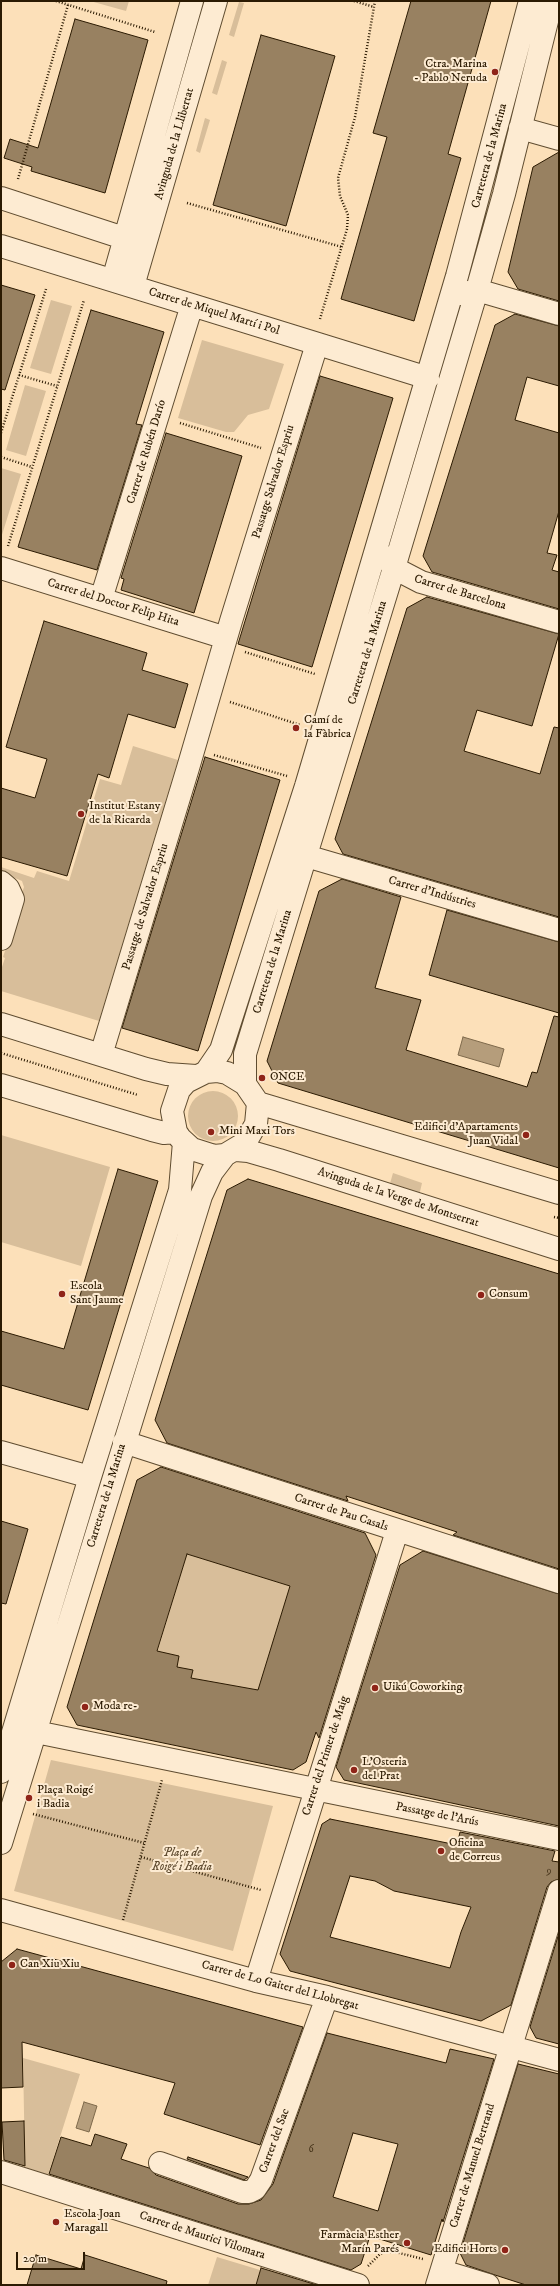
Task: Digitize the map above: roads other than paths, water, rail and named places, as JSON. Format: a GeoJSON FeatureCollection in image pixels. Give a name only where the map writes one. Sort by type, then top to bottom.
{"type":"FeatureCollection","features":[{"type":"Feature","properties":{"kind":"street","name":"Avinguda de la Llibertat"},"geometry":{"type":"LineString","coordinates":[[133,286],[136,242],[192,1]]}},
{"type":"Feature","properties":{"kind":"street","name":"Avinguda de la Llibertat"},"geometry":{"type":"LineString","coordinates":[[113,280],[136,242],[216,1]]}},
{"type":"Feature","properties":{"kind":"street","name":"Carretera de la Marina"},"geometry":{"type":"LineString","coordinates":[[201,1074],[222,1050],[306,786],[428,378],[530,1]]}},
{"type":"Feature","properties":{"kind":"street","name":"Carretera de la Marina"},"geometry":{"type":"LineString","coordinates":[[245,1084],[245,1054],[394,568],[477,290],[504,194],[552,1]]}},
{"type":"Feature","properties":{"kind":"street"},"geometry":{"type":"LineString","coordinates":[[520,128],[559,139]]}},
{"type":"Feature","properties":{"kind":"street"},"geometry":{"type":"LineString","coordinates":[[1,198],[136,242]]}},
{"type":"Feature","properties":{"kind":"street","name":"Carrer de Miquel Martí i Pol"},"geometry":{"type":"LineString","coordinates":[[1,246],[428,378]]}},
{"type":"Feature","properties":{"kind":"street"},"geometry":{"type":"LineString","coordinates":[[477,290],[559,314]]}},
{"type":"Feature","properties":{"kind":"street","name":"Carretera de la Marina"},"geometry":{"type":"LineString","coordinates":[[447,310],[462,294],[477,290]]}},
{"type":"Feature","properties":{"kind":"street","name":"Carrer de Rubén Darío"},"geometry":{"type":"LineString","coordinates":[[101,599],[192,305]]}},
{"type":"Feature","properties":{"kind":"street","name":"Passatge Salvador Espriu"},"geometry":{"type":"LineString","coordinates":[[232,636],[317,344]]}},
{"type":"Feature","properties":{"kind":"street"},"geometry":{"type":"LineString","coordinates":[[380,539],[388,561],[394,568]]}},
{"type":"Feature","properties":{"kind":"street","name":"Carrer del Doctor Felip Hita"},"geometry":{"type":"LineString","coordinates":[[4,559],[101,599],[232,636]]}},
{"type":"Feature","properties":{"kind":"street","name":"Carrer de Barcelona"},"geometry":{"type":"LineString","coordinates":[[394,568],[421,582],[559,622]]}},
{"type":"Feature","properties":{"kind":"street","name":"Passatge de Salvador Espriu"},"geometry":{"type":"LineString","coordinates":[[101,1055],[232,636]]}},
{"type":"Feature","properties":{"kind":"street","name":"Carrer d'Indústries"},"geometry":{"type":"LineString","coordinates":[[306,856],[559,930]]}},
{"type":"Feature","properties":{"kind":"street"},"geometry":{"type":"LineString","coordinates":[[1,882],[8,888],[13,899],[1,939]]}},
{"type":"Feature","properties":{"kind":"street"},"geometry":{"type":"LineString","coordinates":[[1,1024],[166,1074],[201,1074],[217,1071],[227,1073],[245,1084],[258,1103],[559,1193]]}},
{"type":"Feature","properties":{"kind":"street"},"geometry":{"type":"LineString","coordinates":[[180,1137],[172,1111],[175,1100],[183,1086],[201,1074]]}},
{"type":"Feature","properties":{"kind":"street"},"geometry":{"type":"LineString","coordinates":[[1,1085],[180,1137],[203,1154],[230,1152],[251,1135],[256,1124],[258,1103]]}},
{"type":"Feature","properties":{"kind":"street","name":"Carretera de la Marina"},"geometry":{"type":"LineString","coordinates":[[1,1772],[90,1477],[180,1190],[180,1137]]}},
{"type":"Feature","properties":{"kind":"street","name":"Avinguda de la Verge de Montserrat"},"geometry":{"type":"LineString","coordinates":[[230,1152],[248,1151],[279,1160],[559,1249]]}},
{"type":"Feature","properties":{"kind":"street","name":"Carretera de la Marina"},"geometry":{"type":"LineString","coordinates":[[1,1843],[201,1196],[212,1172],[230,1152]]}},
{"type":"Feature","properties":{"kind":"street","name":"Carrer de Pau Casals"},"geometry":{"type":"LineString","coordinates":[[124,1442],[559,1582]]}},
{"type":"Feature","properties":{"kind":"street"},"geometry":{"type":"LineString","coordinates":[[1,1452],[90,1477]]}},
{"type":"Feature","properties":{"kind":"street","name":"Carrer del Primer de Maig"},"geometry":{"type":"LineString","coordinates":[[256,1980],[397,1531]]}},
{"type":"Feature","properties":{"kind":"street"},"geometry":{"type":"LineString","coordinates":[[20,1710],[24,1721],[36,1732],[315,1790]]}},
{"type":"Feature","properties":{"kind":"street","name":"Passatge de l'Arús"},"geometry":{"type":"LineString","coordinates":[[315,1790],[559,1839]]}},
{"type":"Feature","properties":{"kind":"street","name":"Carrer de Manuel Bertrand"},"geometry":{"type":"LineString","coordinates":[[436,2272],[510,2047],[559,1891]]}},
{"type":"Feature","properties":{"kind":"street","name":"Carrer de Lo Gaiter del Llobregat"},"geometry":{"type":"LineString","coordinates":[[1,1910],[256,1980],[327,1997],[559,2060]]}},
{"type":"Feature","properties":{"kind":"street","name":"Carrer del Sac"},"geometry":{"type":"LineString","coordinates":[[160,2164],[242,2192],[249,2192],[255,2189],[261,2180],[327,1997]]}},
{"type":"Feature","properties":{"kind":"street","name":"Carrer de Maurici Vilomara"},"geometry":{"type":"LineString","coordinates":[[1,2172],[361,2277]]}},
{"type":"Feature","properties":{"kind":"street"},"geometry":{"type":"LineString","coordinates":[[436,2272],[488,2285]]}},
{"type":"Feature","properties":{"kind":"place","name":"Ctra. Marina - Pablo Neruda"},"geometry":{"type":"Point","coordinates":[495,72]}},
{"type":"Feature","properties":{"kind":"place","name":"Camí de la Fàbrica"},"geometry":{"type":"Point","coordinates":[296,728]}},
{"type":"Feature","properties":{"kind":"place","name":"Institut Estany de la Ricarda"},"geometry":{"type":"Point","coordinates":[81,814]}},
{"type":"Feature","properties":{"kind":"place","name":"ONCE"},"geometry":{"type":"Point","coordinates":[262,1078]}},
{"type":"Feature","properties":{"kind":"place","name":"Mini Maxi Tors"},"geometry":{"type":"Point","coordinates":[211,1132]}},
{"type":"Feature","properties":{"kind":"place","name":"Edifici d'Apartaments Juan Vidal"},"geometry":{"type":"Point","coordinates":[526,1135]}},
{"type":"Feature","properties":{"kind":"place","name":"Escola Sant Jaume"},"geometry":{"type":"Point","coordinates":[62,1294]}},
{"type":"Feature","properties":{"kind":"place","name":"Consum"},"geometry":{"type":"Point","coordinates":[481,1295]}},
{"type":"Feature","properties":{"kind":"place","name":"Uikú Coworking"},"geometry":{"type":"Point","coordinates":[375,1688]}},
{"type":"Feature","properties":{"kind":"place","name":"Moda re-"},"geometry":{"type":"Point","coordinates":[85,1707]}},
{"type":"Feature","properties":{"kind":"place","name":"L'Osteria del Prat"},"geometry":{"type":"Point","coordinates":[354,1770]}},
{"type":"Feature","properties":{"kind":"place","name":"Plaça Roigé i Badia"},"geometry":{"type":"Point","coordinates":[29,1798]}},
{"type":"Feature","properties":{"kind":"place","name":"Oficina de Correus"},"geometry":{"type":"Point","coordinates":[441,1851]}},
{"type":"Feature","properties":{"kind":"place","name":"Can Xiu Xiu"},"geometry":{"type":"Point","coordinates":[12,1965]}},
{"type":"Feature","properties":{"kind":"place","name":"Escola Joan Maragall"},"geometry":{"type":"Point","coordinates":[56,2222]}},
{"type":"Feature","properties":{"kind":"place","name":"Farmàcia Esther Marín Parés"},"geometry":{"type":"Point","coordinates":[407,2243]}},
{"type":"Feature","properties":{"kind":"place","name":"Edifici Horts"},"geometry":{"type":"Point","coordinates":[505,2250]}},
{"type":"Feature","properties":{"kind":"park label","name":"Plaça de Roigé i Badia"},"geometry":{"type":"Point","coordinates":[182,1861]}}]}
